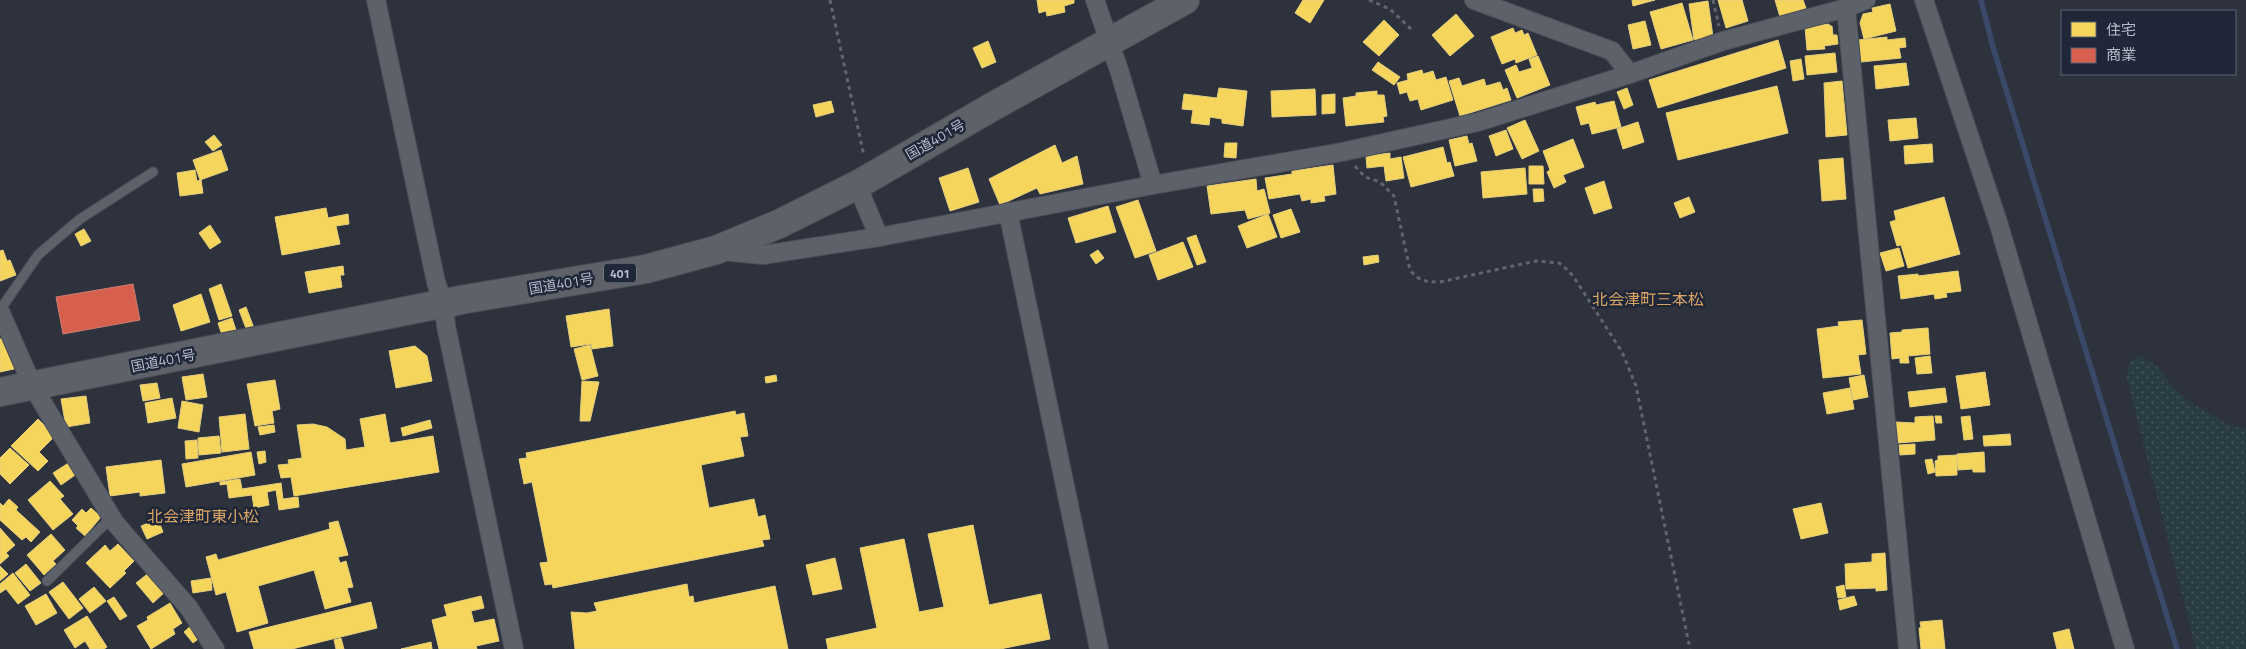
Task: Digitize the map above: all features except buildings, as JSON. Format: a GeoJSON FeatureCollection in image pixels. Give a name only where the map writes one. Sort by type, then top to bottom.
{"type":"FeatureCollection","features":[{"type":"Feature","properties":{"kind":"highway","name":"国道401号"},"geometry":{"type":"LineString","coordinates":[[0,392],[444,305],[646,269],[716,250],[778,224],[862,181],[992,106],[1185,0]]}},
{"type":"Feature","properties":{"kind":"street"},"geometry":{"type":"LineString","coordinates":[[376,0],[436,282],[444,305],[446,326],[514,649]]}},
{"type":"Feature","properties":{"kind":"street"},"geometry":{"type":"LineString","coordinates":[[1095,0],[1110,42],[1154,185]]}},
{"type":"Feature","properties":{"kind":"street"},"geometry":{"type":"LineString","coordinates":[[1474,0],[1612,51],[1630,74]]}},
{"type":"Feature","properties":{"kind":"street"},"geometry":{"type":"LineString","coordinates":[[716,250],[763,255],[879,237],[1342,152],[1478,122],[1630,74],[1723,41],[1846,8],[1866,0]]}},
{"type":"Feature","properties":{"kind":"street"},"geometry":{"type":"LineString","coordinates":[[1924,0],[1998,222],[2125,649]]}},
{"type":"Feature","properties":{"kind":"street"},"geometry":{"type":"LineString","coordinates":[[1846,8],[1908,649]]}},
{"type":"Feature","properties":{"kind":"street"},"geometry":{"type":"LineString","coordinates":[[862,181],[879,237]]}},
{"type":"Feature","properties":{"kind":"street"},"geometry":{"type":"LineString","coordinates":[[1008,212],[1099,649]]}},
{"type":"Feature","properties":{"kind":"street"},"geometry":{"type":"LineString","coordinates":[[0,310],[33,387],[112,517],[189,608],[215,649]]}},
{"type":"Feature","properties":{"kind":"lane"},"geometry":{"type":"LineString","coordinates":[[0,310],[38,255],[80,219],[153,172]]}},
{"type":"Feature","properties":{"kind":"lane"},"geometry":{"type":"LineString","coordinates":[[47,581],[112,517]]}},
{"type":"Feature","properties":{"kind":"path"},"geometry":{"type":"LineString","coordinates":[[830,0],[862,181]]}},
{"type":"Feature","properties":{"kind":"path"},"geometry":{"type":"LineString","coordinates":[[1369,0],[1390,9],[1412,30]]}},
{"type":"Feature","properties":{"kind":"path"},"geometry":{"type":"LineString","coordinates":[[1713,0],[1723,41]]}},
{"type":"Feature","properties":{"kind":"path"},"geometry":{"type":"LineString","coordinates":[[1342,152],[1365,177],[1380,182],[1394,196],[1410,270],[1417,279],[1425,282],[1440,282],[1536,261],[1559,263],[1578,282],[1622,352],[1636,386],[1690,649]]}},
{"type":"Feature","properties":{"kind":"shaded area"},"geometry":{"type":"Polygon","coordinates":[[[2141,356],[2157,366],[2172,386],[2191,403],[2229,425],[2246,429],[2246,649],[2196,649],[2127,379],[2129,362],[2141,356]]]}},
{"type":"Feature","properties":{"kind":"waterway"},"geometry":{"type":"LineString","coordinates":[[1981,0],[1993,47],[2177,649]]}},
{"type":"Feature","properties":{"kind":"district","name":"北会津町三本松"},"geometry":{"type":"Point","coordinates":[1648,299]}},
{"type":"Feature","properties":{"kind":"district","name":"北会津町東小松"},"geometry":{"type":"Point","coordinates":[203,516]}}]}
